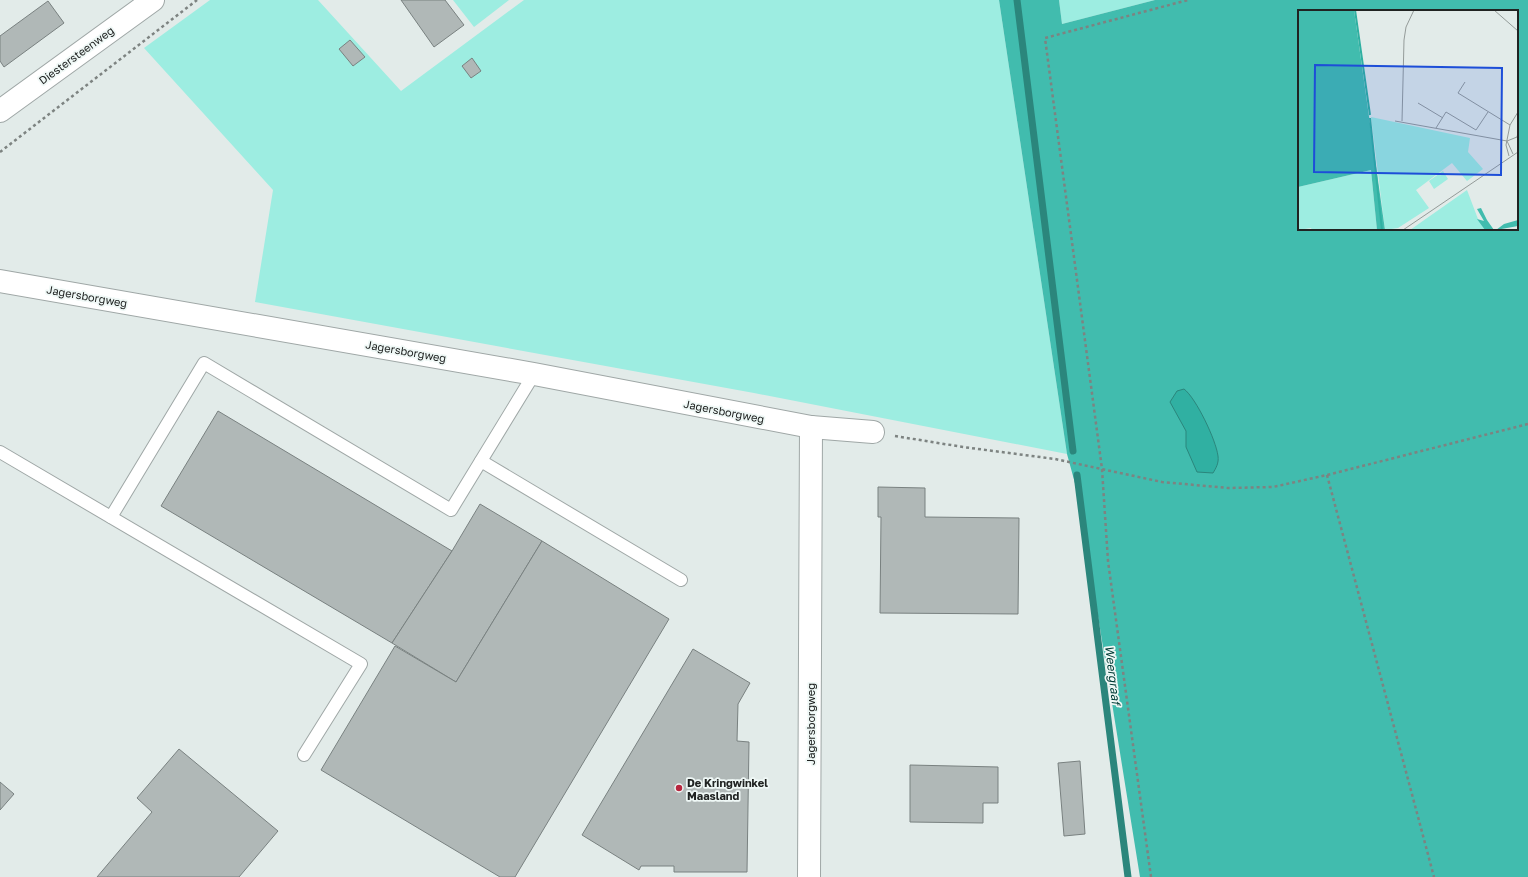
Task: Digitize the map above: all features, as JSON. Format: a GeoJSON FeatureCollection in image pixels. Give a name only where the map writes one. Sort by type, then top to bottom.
{"type":"FeatureCollection","features":[{"type":"Feature","properties":{"kind":"street","name":"Diestersteenweg"},"geometry":{"type":"LineString","coordinates":[[0,111],[153,0]]}},
{"type":"Feature","properties":{"kind":"street","name":"Jagersborgweg"},"geometry":{"type":"LineString","coordinates":[[0,281],[534,374],[811,427],[873,432]]}},
{"type":"Feature","properties":{"kind":"street","name":"Jagersborgweg"},"geometry":{"type":"LineString","coordinates":[[809,877],[811,427]]}},
{"type":"Feature","properties":{"kind":"lane"},"geometry":{"type":"LineString","coordinates":[[111,517],[204,363],[451,510],[534,374]]}},
{"type":"Feature","properties":{"kind":"lane"},"geometry":{"type":"LineString","coordinates":[[0,452],[361,664],[304,755]]}},
{"type":"Feature","properties":{"kind":"lane"},"geometry":{"type":"LineString","coordinates":[[481,461],[681,580]]}},
{"type":"Feature","properties":{"kind":"path"},"geometry":{"type":"LineString","coordinates":[[0,152],[197,0]]}},
{"type":"Feature","properties":{"kind":"path"},"geometry":{"type":"LineString","coordinates":[[1151,877],[1108,560],[1102,469],[1045,38],[1188,0]]}},
{"type":"Feature","properties":{"kind":"path"},"geometry":{"type":"LineString","coordinates":[[873,432],[963,447],[1055,459],[1162,482],[1228,488],[1273,487],[1327,476],[1528,424]]}},
{"type":"Feature","properties":{"kind":"path"},"geometry":{"type":"LineString","coordinates":[[1327,476],[1434,877]]}},
{"type":"Feature","properties":{"kind":"shaded area"},"geometry":{"type":"Polygon","coordinates":[[[210,0],[318,0],[401,91],[524,0],[999,0],[1067,454],[754,393],[255,302],[273,190],[144,48],[210,0]]]}},
{"type":"Feature","properties":{"kind":"shaded area"},"geometry":{"type":"Polygon","coordinates":[[[453,0],[509,0],[474,27],[453,0]]]}},
{"type":"Feature","properties":{"kind":"shaded area"},"geometry":{"type":"Polygon","coordinates":[[[999,0],[1059,0],[1062,24],[1155,0],[1528,0],[1528,877],[1140,877],[1079,498],[1067,454],[999,0]]]}},
{"type":"Feature","properties":{"kind":"shaded area"},"geometry":{"type":"Polygon","coordinates":[[[1059,0],[1155,0],[1062,24],[1059,0]]]}},
{"type":"Feature","properties":{"kind":"shaded area"},"geometry":{"type":"Polygon","coordinates":[[[1184,389],[1200,410],[1214,440],[1218,459],[1213,473],[1197,472],[1186,447],[1186,431],[1170,402],[1177,391],[1184,389]]]}},
{"type":"Feature","properties":{"kind":"building"},"geometry":{"type":"Polygon","coordinates":[[[401,0],[445,0],[464,25],[434,47],[401,0]]]}},
{"type":"Feature","properties":{"kind":"building"},"geometry":{"type":"Polygon","coordinates":[[[48,1],[64,23],[4,67],[0,61],[0,36],[48,1]]]}},
{"type":"Feature","properties":{"kind":"building"},"geometry":{"type":"Polygon","coordinates":[[[350,40],[365,57],[353,66],[339,49],[350,40]]]}},
{"type":"Feature","properties":{"kind":"building"},"geometry":{"type":"Polygon","coordinates":[[[472,58],[481,71],[471,78],[462,66],[472,58]]]}},
{"type":"Feature","properties":{"kind":"building"},"geometry":{"type":"Polygon","coordinates":[[[218,411],[452,551],[392,643],[161,506],[218,411]]]}},
{"type":"Feature","properties":{"kind":"building"},"geometry":{"type":"Polygon","coordinates":[[[878,487],[925,488],[925,517],[1019,518],[1018,614],[880,613],[881,517],[878,517],[878,487]]]}},
{"type":"Feature","properties":{"kind":"building"},"geometry":{"type":"Polygon","coordinates":[[[480,504],[542,541],[456,682],[392,643],[452,551],[480,504]]]}},
{"type":"Feature","properties":{"kind":"building"},"geometry":{"type":"Polygon","coordinates":[[[542,541],[669,619],[515,877],[500,877],[321,770],[395,646],[456,682],[542,541]]]}},
{"type":"Feature","properties":{"kind":"building","name":"De Kringwinkel Maasland"},"geometry":{"type":"Polygon","coordinates":[[[693,649],[750,683],[738,704],[737,741],[749,742],[747,872],[674,872],[674,866],[641,866],[639,870],[582,835],[693,649]]]}},
{"type":"Feature","properties":{"kind":"building"},"geometry":{"type":"Polygon","coordinates":[[[179,749],[278,831],[239,877],[97,877],[152,812],[137,798],[179,749]]]}},
{"type":"Feature","properties":{"kind":"building"},"geometry":{"type":"Polygon","coordinates":[[[1080,761],[1085,834],[1064,836],[1058,763],[1080,761]]]}},
{"type":"Feature","properties":{"kind":"building"},"geometry":{"type":"Polygon","coordinates":[[[910,765],[998,767],[998,803],[983,803],[983,823],[910,822],[910,765]]]}},
{"type":"Feature","properties":{"kind":"building"},"geometry":{"type":"Polygon","coordinates":[[[0,782],[14,794],[0,810],[0,782]]]}},
{"type":"Feature","properties":{"kind":"waterway"},"geometry":{"type":"LineString","coordinates":[[1017,0],[1073,451]]}},
{"type":"Feature","properties":{"kind":"waterway","name":"Weergraaf"},"geometry":{"type":"LineString","coordinates":[[1077,475],[1128,877]]}},
{"type":"Feature","properties":{"kind":"place","name":"De Kringwinkel Maasland"},"geometry":{"type":"Point","coordinates":[679,788]}}]}
